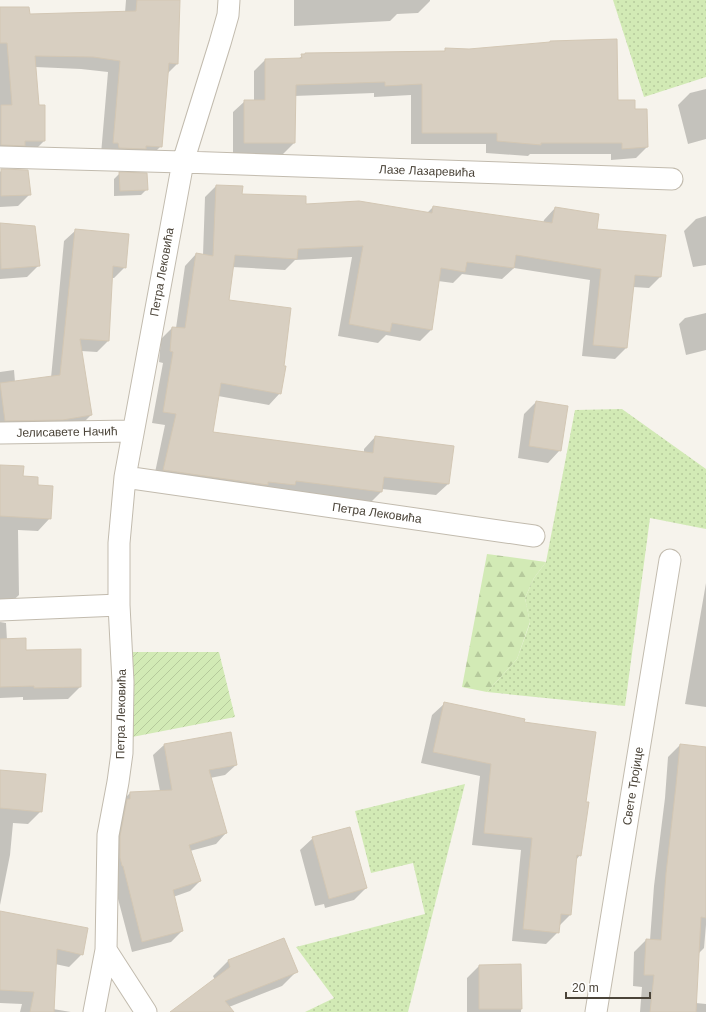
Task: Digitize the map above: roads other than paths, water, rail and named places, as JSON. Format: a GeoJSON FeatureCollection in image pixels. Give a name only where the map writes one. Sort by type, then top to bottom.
{"type":"FeatureCollection","features":[{"type":"Feature","properties":{"kind":"street","name":"Петра Лековића"},"geometry":{"type":"LineString","coordinates":[[94,1012],[106,950],[108,835],[122,753],[123,682],[119,605],[119,543],[125,477],[183,162],[228,15],[229,0]]}},
{"type":"Feature","properties":{"kind":"street"},"geometry":{"type":"LineString","coordinates":[[0,157],[183,162]]}},
{"type":"Feature","properties":{"kind":"street","name":"Лазе Лазаревића"},"geometry":{"type":"LineString","coordinates":[[183,162],[672,179]]}},
{"type":"Feature","properties":{"kind":"street","name":"Јелисавете Начић"},"geometry":{"type":"LineString","coordinates":[[0,433],[133,431]]}},
{"type":"Feature","properties":{"kind":"street","name":"Петра Лековића"},"geometry":{"type":"LineString","coordinates":[[125,477],[534,536]]}},
{"type":"Feature","properties":{"kind":"street","name":"Свете Тројице"},"geometry":{"type":"LineString","coordinates":[[596,1012],[670,560]]}},
{"type":"Feature","properties":{"kind":"street"},"geometry":{"type":"LineString","coordinates":[[0,610],[119,605]]}},
{"type":"Feature","properties":{"kind":"street"},"geometry":{"type":"LineString","coordinates":[[106,950],[146,1012]]}}]}
